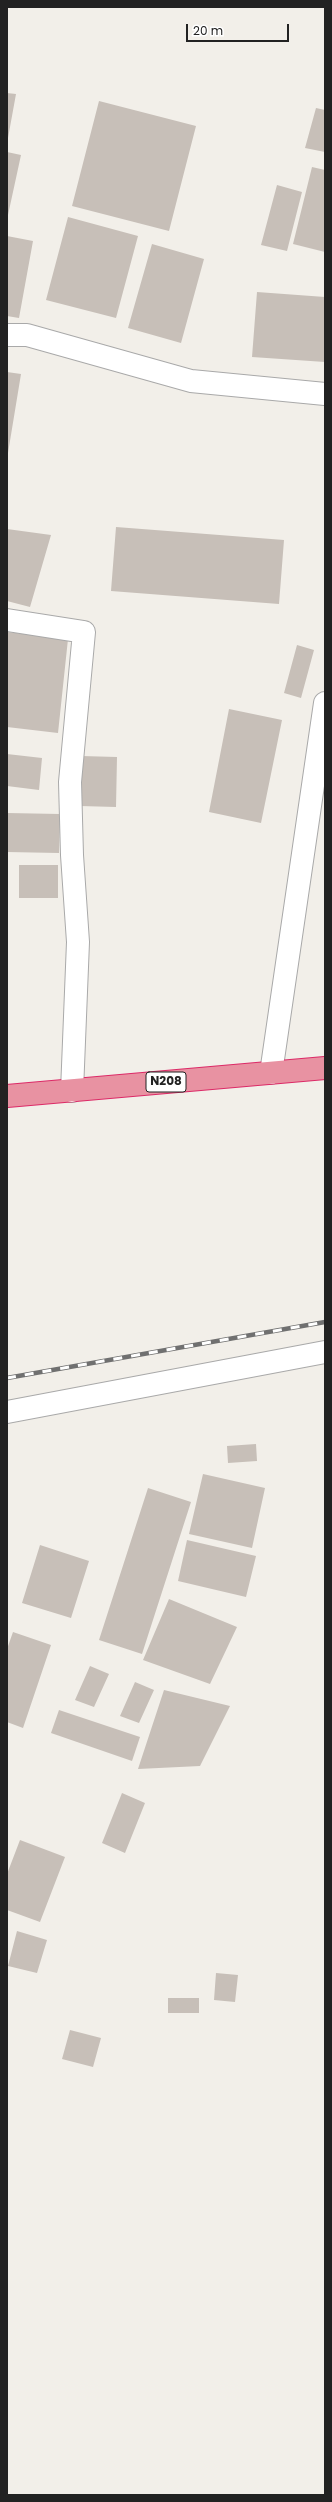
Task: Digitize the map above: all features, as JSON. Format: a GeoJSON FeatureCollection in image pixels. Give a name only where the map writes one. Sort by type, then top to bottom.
{"type":"FeatureCollection","features":[{"type":"Feature","properties":{"kind":"highway","name":"N208"},"geometry":{"type":"LineString","coordinates":[[7,1096],[325,1068]]}},
{"type":"Feature","properties":{"kind":"street"},"geometry":{"type":"LineString","coordinates":[[7,334],[27,335],[191,381],[325,394]]}},
{"type":"Feature","properties":{"kind":"street"},"geometry":{"type":"LineString","coordinates":[[7,620],[84,632],[70,782],[72,855],[78,942],[72,1091]]}},
{"type":"Feature","properties":{"kind":"street"},"geometry":{"type":"LineString","coordinates":[[272,1073],[325,703]]}},
{"type":"Feature","properties":{"kind":"street"},"geometry":{"type":"LineString","coordinates":[[7,1412],[325,1352]]}},
{"type":"Feature","properties":{"kind":"building"},"geometry":{"type":"Polygon","coordinates":[[[7,93],[16,94],[8,138],[7,138],[7,93]]]}},
{"type":"Feature","properties":{"kind":"building"},"geometry":{"type":"Polygon","coordinates":[[[99,101],[196,126],[169,231],[72,206],[99,101]]]}},
{"type":"Feature","properties":{"kind":"building"},"geometry":{"type":"Polygon","coordinates":[[[316,108],[325,110],[325,152],[305,148],[316,108]]]}},
{"type":"Feature","properties":{"kind":"building"},"geometry":{"type":"Polygon","coordinates":[[[7,152],[21,155],[8,215],[7,215],[7,152]]]}},
{"type":"Feature","properties":{"kind":"building"},"geometry":{"type":"Polygon","coordinates":[[[312,167],[325,170],[325,252],[293,244],[312,167]]]}},
{"type":"Feature","properties":{"kind":"building"},"geometry":{"type":"Polygon","coordinates":[[[277,185],[302,192],[287,251],[261,245],[277,185]]]}},
{"type":"Feature","properties":{"kind":"building"},"geometry":{"type":"Polygon","coordinates":[[[68,217],[138,236],[116,318],[46,300],[68,217]]]}},
{"type":"Feature","properties":{"kind":"building"},"geometry":{"type":"Polygon","coordinates":[[[7,236],[33,241],[19,318],[7,316],[7,236]]]}},
{"type":"Feature","properties":{"kind":"building"},"geometry":{"type":"Polygon","coordinates":[[[152,244],[204,259],[181,343],[128,328],[152,244]]]}},
{"type":"Feature","properties":{"kind":"building"},"geometry":{"type":"Polygon","coordinates":[[[257,292],[325,297],[325,362],[252,357],[257,292]]]}},
{"type":"Feature","properties":{"kind":"building"},"geometry":{"type":"Polygon","coordinates":[[[7,372],[21,374],[8,453],[7,453],[7,372]]]}},
{"type":"Feature","properties":{"kind":"building"},"geometry":{"type":"Polygon","coordinates":[[[116,527],[284,540],[279,604],[111,591],[116,527]]]}},
{"type":"Feature","properties":{"kind":"building"},"geometry":{"type":"Polygon","coordinates":[[[7,529],[51,535],[30,607],[7,601],[7,529]]]}},
{"type":"Feature","properties":{"kind":"building"},"geometry":{"type":"Polygon","coordinates":[[[7,632],[68,639],[58,733],[7,727],[7,632]]]}},
{"type":"Feature","properties":{"kind":"building"},"geometry":{"type":"Polygon","coordinates":[[[297,645],[314,650],[301,698],[284,693],[297,645]]]}},
{"type":"Feature","properties":{"kind":"building"},"geometry":{"type":"Polygon","coordinates":[[[229,709],[282,720],[261,823],[209,812],[229,709]]]}},
{"type":"Feature","properties":{"kind":"building"},"geometry":{"type":"Polygon","coordinates":[[[7,754],[42,758],[39,790],[7,786],[7,754]]]}},
{"type":"Feature","properties":{"kind":"building"},"geometry":{"type":"Polygon","coordinates":[[[81,756],[117,757],[116,807],[80,806],[81,756]]]}},
{"type":"Feature","properties":{"kind":"building"},"geometry":{"type":"Polygon","coordinates":[[[7,813],[60,814],[59,853],[7,852],[7,813]]]}},
{"type":"Feature","properties":{"kind":"building"},"geometry":{"type":"Polygon","coordinates":[[[19,865],[58,865],[58,898],[19,898],[19,865]]]}},
{"type":"Feature","properties":{"kind":"building"},"geometry":{"type":"Polygon","coordinates":[[[256,1444],[257,1461],[228,1463],[227,1446],[256,1444]]]}},
{"type":"Feature","properties":{"kind":"building"},"geometry":{"type":"Polygon","coordinates":[[[203,1474],[265,1488],[252,1548],[189,1534],[203,1474]]]}},
{"type":"Feature","properties":{"kind":"building"},"geometry":{"type":"Polygon","coordinates":[[[148,1488],[191,1502],[142,1654],[99,1640],[148,1488]]]}},
{"type":"Feature","properties":{"kind":"building"},"geometry":{"type":"Polygon","coordinates":[[[187,1540],[256,1556],[246,1597],[178,1581],[187,1540]]]}},
{"type":"Feature","properties":{"kind":"building"},"geometry":{"type":"Polygon","coordinates":[[[40,1545],[89,1561],[71,1618],[22,1603],[40,1545]]]}},
{"type":"Feature","properties":{"kind":"building"},"geometry":{"type":"Polygon","coordinates":[[[169,1599],[237,1627],[210,1684],[143,1660],[169,1599]]]}},
{"type":"Feature","properties":{"kind":"building"},"geometry":{"type":"Polygon","coordinates":[[[13,1632],[51,1645],[23,1728],[7,1722],[7,1649],[13,1632]]]}},
{"type":"Feature","properties":{"kind":"building"},"geometry":{"type":"Polygon","coordinates":[[[90,1666],[109,1674],[94,1707],[75,1700],[90,1666]]]}},
{"type":"Feature","properties":{"kind":"building"},"geometry":{"type":"Polygon","coordinates":[[[135,1682],[154,1690],[139,1723],[120,1716],[135,1682]]]}},
{"type":"Feature","properties":{"kind":"building"},"geometry":{"type":"Polygon","coordinates":[[[164,1690],[230,1706],[200,1766],[138,1769],[164,1690]]]}},
{"type":"Feature","properties":{"kind":"building"},"geometry":{"type":"Polygon","coordinates":[[[59,1710],[140,1737],[132,1761],[51,1733],[59,1710]]]}},
{"type":"Feature","properties":{"kind":"building"},"geometry":{"type":"Polygon","coordinates":[[[122,1793],[145,1803],[125,1853],[102,1843],[122,1793]]]}},
{"type":"Feature","properties":{"kind":"building"},"geometry":{"type":"Polygon","coordinates":[[[20,1840],[65,1857],[40,1922],[7,1910],[7,1874],[20,1840]]]}},
{"type":"Feature","properties":{"kind":"building"},"geometry":{"type":"Polygon","coordinates":[[[17,1931],[47,1940],[37,1973],[8,1966],[17,1931]]]}},
{"type":"Feature","properties":{"kind":"building"},"geometry":{"type":"Polygon","coordinates":[[[216,1973],[238,1975],[235,2002],[214,2000],[216,1973]]]}},
{"type":"Feature","properties":{"kind":"building"},"geometry":{"type":"Polygon","coordinates":[[[168,1998],[199,1998],[199,2013],[168,2013],[168,1998]]]}},
{"type":"Feature","properties":{"kind":"building"},"geometry":{"type":"Polygon","coordinates":[[[70,2030],[101,2038],[93,2067],[62,2059],[70,2030]]]}},
{"type":"Feature","properties":{"kind":"railway"},"geometry":{"type":"LineString","coordinates":[[7,1378],[325,1322]]}}]}
